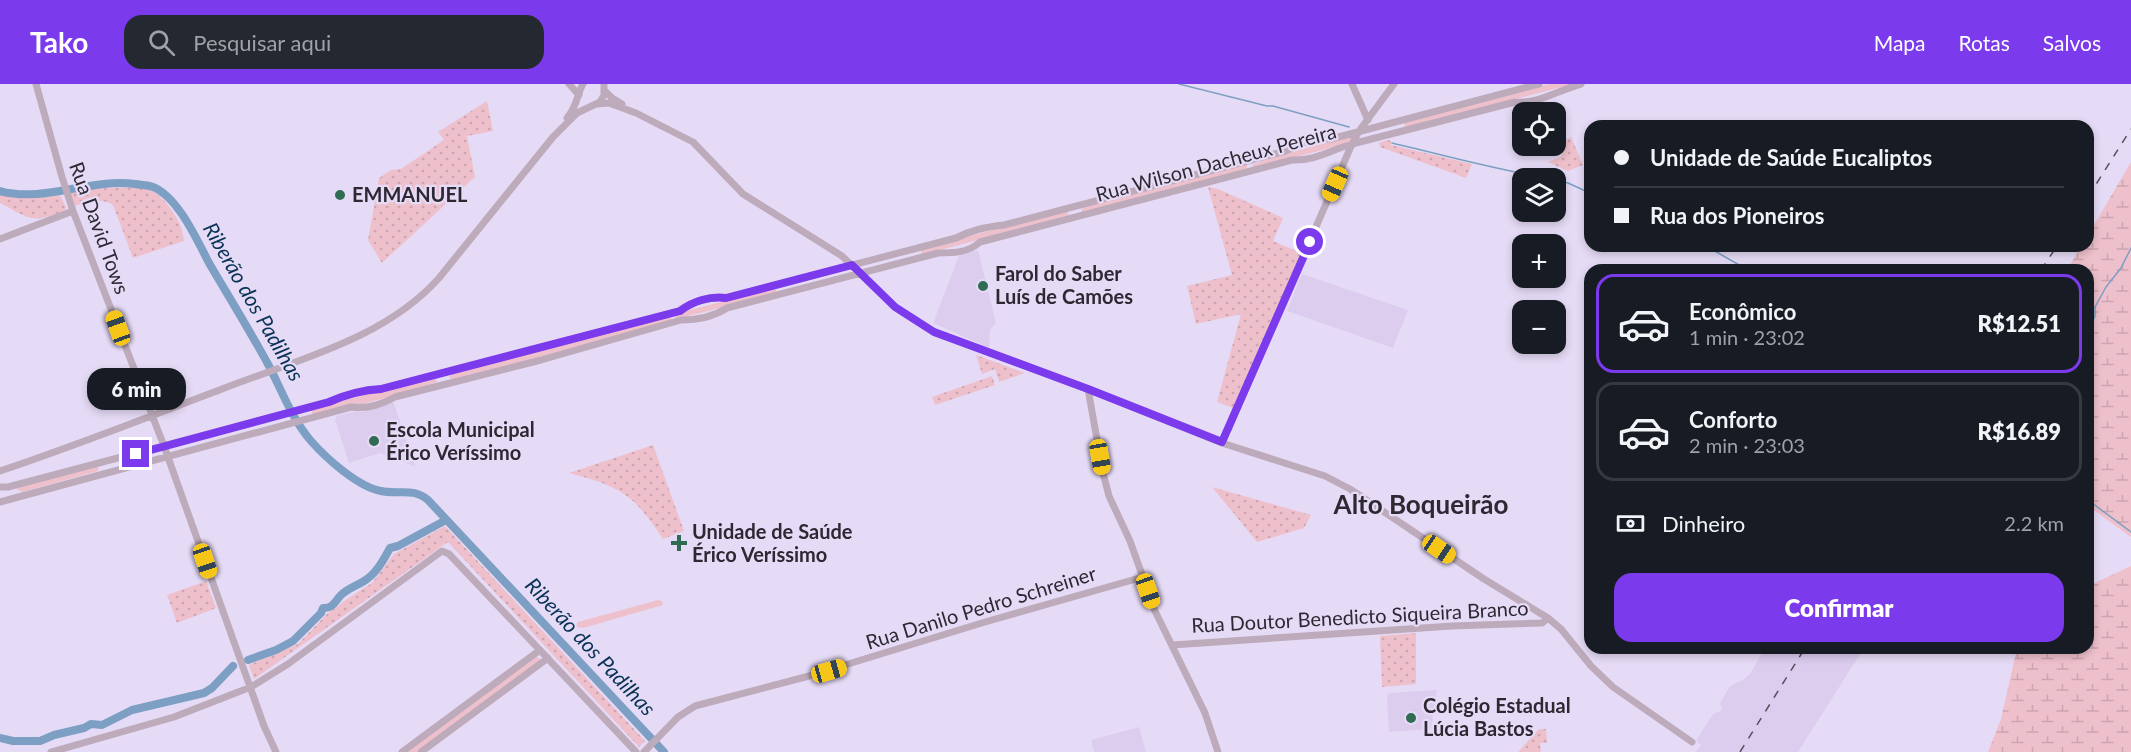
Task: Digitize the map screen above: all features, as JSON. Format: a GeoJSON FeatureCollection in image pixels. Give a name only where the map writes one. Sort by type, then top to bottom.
{"type":"FeatureCollection","features":[{"type":"Feature","properties":{"kind":"main road","name":"Rua David Tows"},"geometry":{"type":"LineString","coordinates":[[36,84],[73,211],[168,456],[264,726],[276,752]]}},
{"type":"Feature","properties":{"kind":"main road"},"geometry":{"type":"LineString","coordinates":[[569,84],[582,104],[609,103],[636,113]]}},
{"type":"Feature","properties":{"kind":"main road"},"geometry":{"type":"LineString","coordinates":[[0,471],[277,368],[369,331],[411,305],[449,267],[554,137],[575,108],[583,84]]}},
{"type":"Feature","properties":{"kind":"main road"},"geometry":{"type":"LineString","coordinates":[[1352,84],[1369,118],[1378,126]]}},
{"type":"Feature","properties":{"kind":"main road"},"geometry":{"type":"LineString","coordinates":[[1222,442],[1359,131],[1394,84]]}},
{"type":"Feature","properties":{"kind":"main road","name":"Rua Wilson Dacheux Pereira"},"geometry":{"type":"LineString","coordinates":[[3,486],[102,463],[308,408],[354,392],[381,389],[449,372],[669,313],[710,298],[726,298],[956,238],[978,228],[1004,225],[1252,160],[1286,151],[1299,143],[1319,138],[1331,139],[1397,122],[1509,88],[1539,84]]}},
{"type":"Feature","properties":{"kind":"main road","name":"Rua Wilson Dacheux Pereira"},"geometry":{"type":"LineString","coordinates":[[0,502],[351,407],[363,409],[395,397],[672,323],[717,314],[727,308],[860,273],[938,253],[969,249],[980,242],[1292,160],[1308,160],[1339,147],[1515,102],[1535,100],[1581,84]]}},
{"type":"Feature","properties":{"kind":"main road"},"geometry":{"type":"LineString","coordinates":[[554,137],[574,115],[595,105],[606,87],[614,100],[693,142],[743,194],[836,252],[895,307],[934,332],[1222,442],[1338,482],[1489,582],[1548,618],[1561,629],[1591,666],[1613,687],[1692,742]]}},
{"type":"Feature","properties":{"kind":"main road"},"geometry":{"type":"LineString","coordinates":[[1397,122],[1403,126],[1400,132]]}},
{"type":"Feature","properties":{"kind":"main road"},"geometry":{"type":"LineString","coordinates":[[1339,147],[1347,156]]}},
{"type":"Feature","properties":{"kind":"main road"},"geometry":{"type":"LineString","coordinates":[[1252,160],[1250,166],[1254,170]]}},
{"type":"Feature","properties":{"kind":"main road"},"geometry":{"type":"LineString","coordinates":[[1081,205],[1079,213],[1083,215]]}},
{"type":"Feature","properties":{"kind":"main road"},"geometry":{"type":"LineString","coordinates":[[1066,209],[1071,213],[1068,219]]}},
{"type":"Feature","properties":{"kind":"main road"},"geometry":{"type":"LineString","coordinates":[[0,239],[73,211]]}},
{"type":"Feature","properties":{"kind":"main road"},"geometry":{"type":"LineString","coordinates":[[916,248],[919,251],[918,258]]}},
{"type":"Feature","properties":{"kind":"main road"},"geometry":{"type":"LineString","coordinates":[[779,284],[777,289],[780,294]]}},
{"type":"Feature","properties":{"kind":"main road"},"geometry":{"type":"LineString","coordinates":[[669,313],[673,318],[672,323]]}},
{"type":"Feature","properties":{"kind":"main road"},"geometry":{"type":"LineString","coordinates":[[449,372],[446,377],[451,382]]}},
{"type":"Feature","properties":{"kind":"main road"},"geometry":{"type":"LineString","coordinates":[[436,375],[439,379],[438,386]]}},
{"type":"Feature","properties":{"kind":"main road"},"geometry":{"type":"LineString","coordinates":[[1088,389],[1107,490],[1130,541],[1155,612],[1205,713],[1218,752]]}},
{"type":"Feature","properties":{"kind":"main road"},"geometry":{"type":"LineString","coordinates":[[227,440],[230,428]]}},
{"type":"Feature","properties":{"kind":"main road"},"geometry":{"type":"LineString","coordinates":[[110,472],[113,460]]}},
{"type":"Feature","properties":{"kind":"main road"},"geometry":{"type":"LineString","coordinates":[[99,476],[102,463]]}},
{"type":"Feature","properties":{"kind":"main road"},"geometry":{"type":"LineString","coordinates":[[51,752],[71,749],[174,717],[251,687],[288,664],[439,552],[446,551],[636,752]]}},
{"type":"Feature","properties":{"kind":"main road","name":"Rua Danilo Pedro Schreiner"},"geometry":{"type":"LineString","coordinates":[[646,750],[691,708],[810,676],[1143,577]]}},
{"type":"Feature","properties":{"kind":"main road","name":"Rua Doutor Benedicto Siqueira Branco"},"geometry":{"type":"LineString","coordinates":[[1172,645],[1452,626],[1542,623],[1548,618]]}},
{"type":"Feature","properties":{"kind":"main road"},"geometry":{"type":"LineString","coordinates":[[402,752],[540,650]]}},
{"type":"Feature","properties":{"kind":"main road"},"geometry":{"type":"LineString","coordinates":[[421,752],[548,658]]}},
{"type":"Feature","properties":{"kind":"main road"},"geometry":{"type":"LineString","coordinates":[[81,752],[86,743]]}},
{"type":"Feature","properties":{"kind":"shaded area"},"geometry":{"type":"Polygon","coordinates":[[[978,250],[996,323],[990,330],[989,348],[933,323],[959,256],[978,250]]]}},
{"type":"Feature","properties":{"kind":"shaded area"},"geometry":{"type":"Polygon","coordinates":[[[1302,274],[1408,310],[1393,348],[1287,311],[1302,274]]]}},
{"type":"Feature","properties":{"kind":"shaded area","name":"Escola Municipal Érico Veríssimo"},"geometry":{"type":"Polygon","coordinates":[[[393,401],[415,465],[380,453],[349,463],[335,420],[337,416],[356,411],[364,412],[393,401]]]}},
{"type":"Feature","properties":{"kind":"shaded area"},"geometry":{"type":"Polygon","coordinates":[[[1762,654],[1860,654],[1798,752],[1696,752],[1701,745],[1696,741],[1713,714],[1722,710],[1720,703],[1730,686],[1750,674],[1762,654]]]}},
{"type":"Feature","properties":{"kind":"shaded area","name":"Colégio Estadual Lúcia Bastos"},"geometry":{"type":"Polygon","coordinates":[[[1437,690],[1431,729],[1389,732],[1387,695],[1389,693],[1437,690]]]}},
{"type":"Feature","properties":{"kind":"shaded area"},"geometry":{"type":"Polygon","coordinates":[[[1139,727],[1146,752],[1094,752],[1091,740],[1139,727]]]}},
{"type":"Feature","properties":{"kind":"green space"},"geometry":{"type":"Polygon","coordinates":[[[1549,84],[1573,84],[1405,128],[1404,122],[1549,84]]]}},
{"type":"Feature","properties":{"kind":"green space"},"geometry":{"type":"Polygon","coordinates":[[[487,101],[493,131],[467,136],[475,177],[382,263],[368,240],[379,178],[391,170],[401,169],[444,140],[438,132],[487,101]]]}},
{"type":"Feature","properties":{"kind":"green space"},"geometry":{"type":"Polygon","coordinates":[[[1352,136],[1349,143],[1254,168],[1252,165],[1279,155],[1352,136]]]}},
{"type":"Feature","properties":{"kind":"green space"},"geometry":{"type":"Polygon","coordinates":[[[1571,137],[1583,165],[1568,171],[1566,168],[1548,162],[1566,156],[1566,140],[1571,137]]]}},
{"type":"Feature","properties":{"kind":"green space"},"geometry":{"type":"Polygon","coordinates":[[[1391,141],[1391,145],[1472,164],[1466,178],[1380,147],[1379,143],[1391,141]]]}},
{"type":"Feature","properties":{"kind":"green space"},"geometry":{"type":"Polygon","coordinates":[[[2131,162],[2131,537],[2094,510],[2094,264],[2070,264],[2078,252],[2094,252],[2094,225],[2131,162]]]}},
{"type":"Feature","properties":{"kind":"green space"},"geometry":{"type":"Polygon","coordinates":[[[1247,163],[1247,170],[1082,213],[1081,211],[1083,208],[1111,198],[1247,163]]]}},
{"type":"Feature","properties":{"kind":"green space"},"geometry":{"type":"Polygon","coordinates":[[[135,187],[152,191],[165,201],[178,221],[184,241],[133,258],[113,205],[99,201],[75,206],[69,192],[80,189],[135,187]]]}},
{"type":"Feature","properties":{"kind":"green space"},"geometry":{"type":"Polygon","coordinates":[[[1208,187],[1218,189],[1283,218],[1273,241],[1301,253],[1233,408],[1217,402],[1241,314],[1196,324],[1187,286],[1232,275],[1208,187]]]}},
{"type":"Feature","properties":{"kind":"green space"},"geometry":{"type":"Polygon","coordinates":[[[0,193],[23,198],[60,195],[66,207],[65,211],[53,215],[31,218],[0,203],[0,193]]]}},
{"type":"Feature","properties":{"kind":"green space"},"geometry":{"type":"Polygon","coordinates":[[[1067,211],[1069,215],[922,255],[920,249],[1067,211]]]}},
{"type":"Feature","properties":{"kind":"green space"},"geometry":{"type":"Polygon","coordinates":[[[776,288],[776,294],[676,319],[674,314],[776,288]]]}},
{"type":"Feature","properties":{"kind":"green space"},"geometry":{"type":"Polygon","coordinates":[[[670,315],[671,320],[559,352],[451,379],[449,377],[480,365],[670,315]]]}},
{"type":"Feature","properties":{"kind":"green space"},"geometry":{"type":"Polygon","coordinates":[[[976,355],[1025,373],[999,382],[995,369],[982,374],[976,355]]]}},
{"type":"Feature","properties":{"kind":"green space"},"geometry":{"type":"Polygon","coordinates":[[[992,376],[995,385],[935,405],[932,397],[992,376]]]}},
{"type":"Feature","properties":{"kind":"green space"},"geometry":{"type":"Polygon","coordinates":[[[435,377],[437,382],[406,393],[313,416],[311,409],[435,377]]]}},
{"type":"Feature","properties":{"kind":"green space"},"geometry":{"type":"Polygon","coordinates":[[[653,445],[684,531],[663,539],[643,512],[625,495],[598,482],[569,473],[653,445]]]}},
{"type":"Feature","properties":{"kind":"green space"},"geometry":{"type":"Polygon","coordinates":[[[99,464],[98,471],[22,492],[14,487],[99,464]]]}},
{"type":"Feature","properties":{"kind":"green space"},"geometry":{"type":"Polygon","coordinates":[[[1212,487],[1311,515],[1304,528],[1257,542],[1212,487]]]}},
{"type":"Feature","properties":{"kind":"green space"},"geometry":{"type":"Polygon","coordinates":[[[445,526],[645,741],[639,747],[448,542],[254,679],[249,665],[298,644],[327,614],[372,583],[394,554],[445,526]]]}},
{"type":"Feature","properties":{"kind":"green space"},"geometry":{"type":"Polygon","coordinates":[[[2131,566],[2131,752],[1988,752],[2001,719],[2016,654],[2094,654],[2094,583],[2131,566]]]}},
{"type":"Feature","properties":{"kind":"green space"},"geometry":{"type":"Polygon","coordinates":[[[206,581],[216,608],[177,623],[167,595],[206,581]]]}},
{"type":"Feature","properties":{"kind":"green space"},"geometry":{"type":"Polygon","coordinates":[[[658,600],[662,601],[663,605],[583,628],[575,627],[578,622],[658,600]]]}},
{"type":"Feature","properties":{"kind":"green space"},"geometry":{"type":"Polygon","coordinates":[[[1416,633],[1416,684],[1382,687],[1380,636],[1416,633]]]}},
{"type":"Feature","properties":{"kind":"green space"},"geometry":{"type":"Polygon","coordinates":[[[536,656],[541,660],[417,752],[406,752],[536,656]]]}},
{"type":"Feature","properties":{"kind":"green space"},"geometry":{"type":"Polygon","coordinates":[[[1539,729],[1546,729],[1547,743],[1540,743],[1541,752],[1518,752],[1539,729]]]}},
{"type":"Feature","properties":{"kind":"waterway"},"geometry":{"type":"LineString","coordinates":[[1179,84],[1349,127]]}},
{"type":"Feature","properties":{"kind":"waterway"},"geometry":{"type":"LineString","coordinates":[[1392,143],[1512,171]]}},
{"type":"Feature","properties":{"kind":"waterway"},"geometry":{"type":"LineString","coordinates":[[1566,182],[1584,190]]}},
{"type":"Feature","properties":{"kind":"waterway","name":"Riberão dos Padilhas"},"geometry":{"type":"LineString","coordinates":[[0,191],[34,194],[118,183],[149,186],[162,192],[179,209],[193,231],[269,366],[293,414],[311,441],[334,463],[362,484],[387,492],[411,492],[428,500],[664,752]]}},
{"type":"Feature","properties":{"kind":"waterway"},"geometry":{"type":"LineString","coordinates":[[2094,318],[2095,307],[2106,287],[2121,268],[2131,248]]}},
{"type":"Feature","properties":{"kind":"waterway"},"geometry":{"type":"LineString","coordinates":[[1716,252],[1738,264]]}},
{"type":"Feature","properties":{"kind":"waterway"},"geometry":{"type":"LineString","coordinates":[[2094,504],[2131,532]]}},
{"type":"Feature","properties":{"kind":"waterway"},"geometry":{"type":"LineString","coordinates":[[248,660],[293,641],[321,613],[323,608],[332,606],[344,593],[371,576],[390,548],[446,520]]}},
{"type":"Feature","properties":{"kind":"waterway"},"geometry":{"type":"LineString","coordinates":[[0,738],[13,741],[40,741],[91,724],[102,725],[132,710],[204,693],[233,666]]}},
{"type":"Feature","properties":{"kind":"railway"},"geometry":{"type":"LineString","coordinates":[[2094,188],[2131,129]]}},
{"type":"Feature","properties":{"kind":"railway"},"geometry":{"type":"LineString","coordinates":[[2045,264],[2053,252]]}},
{"type":"Feature","properties":{"kind":"railway"},"geometry":{"type":"LineString","coordinates":[[1740,752],[1801,654]]}},
{"type":"Feature","properties":{"kind":"place","name":"EMMANUEL"},"geometry":{"type":"Point","coordinates":[340,195]}},
{"type":"Feature","properties":{"kind":"place","name":"Farol do Saber Luís de Camões"},"geometry":{"type":"Point","coordinates":[983,286]}},
{"type":"Feature","properties":{"kind":"place","name":"Escola Municipal Érico Veríssimo"},"geometry":{"type":"Point","coordinates":[374,441]}},
{"type":"Feature","properties":{"kind":"place","name":"Unidade de Saúde Érico Veríssimo"},"geometry":{"type":"Point","coordinates":[679,543]}},
{"type":"Feature","properties":{"kind":"place","name":"Colégio Estadual Lúcia Bastos"},"geometry":{"type":"Point","coordinates":[1411,718]}},
{"type":"Feature","properties":{"kind":"district","name":"Alto Boqueirão"},"geometry":{"type":"Point","coordinates":[1421,505]}},
{"type":"Feature","properties":{"kind":"route"},"geometry":{"type":"LineString","coordinates":[[136,454],[329,402],[345,394],[381,389],[680,311],[689,304],[710,298],[726,298],[852,265],[895,307],[934,332],[1222,442],[1310,242]]}}]}
